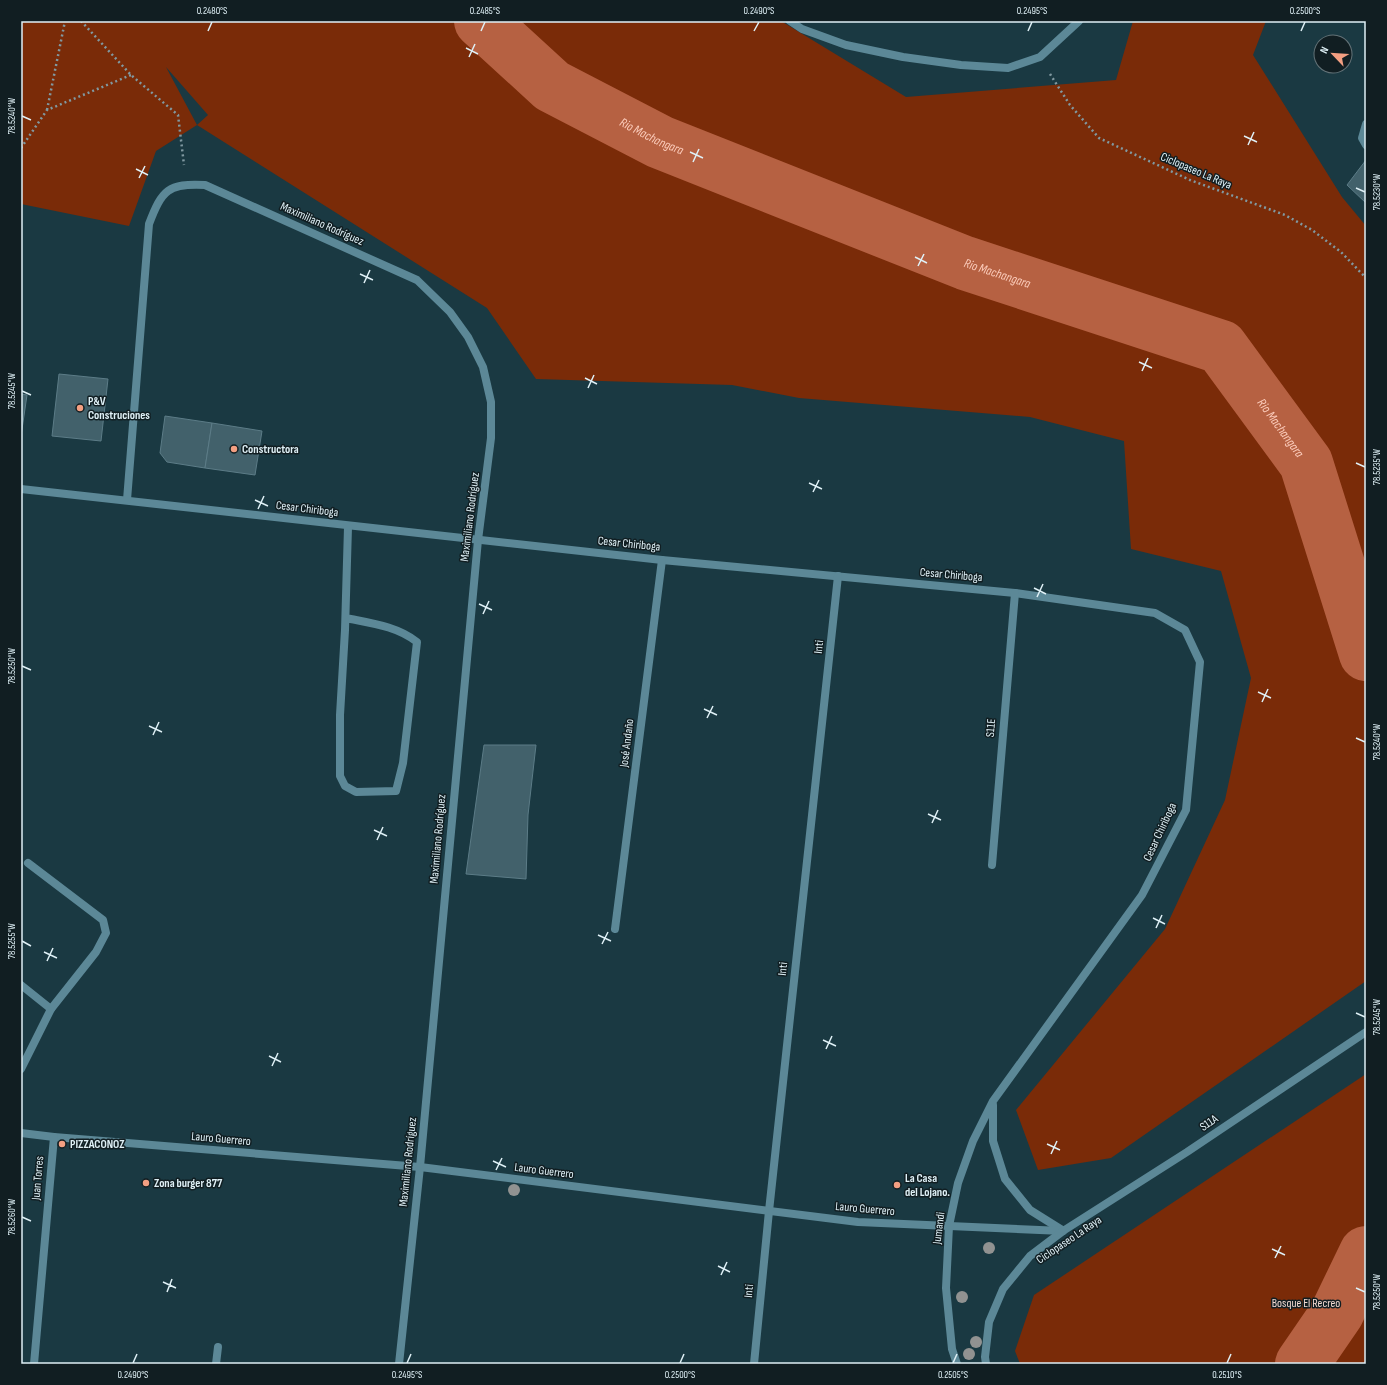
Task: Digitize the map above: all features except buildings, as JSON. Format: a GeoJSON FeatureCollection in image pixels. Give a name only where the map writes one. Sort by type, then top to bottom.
{"type":"FeatureCollection","features":[{"type":"Feature","properties":{"kind":"street"},"geometry":{"type":"LineString","coordinates":[[790,21],[802,29],[846,45],[903,57],[960,65],[1008,68],[1040,57],[1079,21]]}},
{"type":"Feature","properties":{"kind":"street"},"geometry":{"type":"LineString","coordinates":[[1366,124],[1362,138],[1366,145]]}},
{"type":"Feature","properties":{"kind":"street","name":"Maximiliano Rodríguez"},"geometry":{"type":"LineString","coordinates":[[127,500],[149,224],[156,204],[168,189],[186,184],[205,185],[417,280],[450,312],[468,337],[483,367],[491,402],[492,438],[478,540],[420,1168],[399,1364]]}},
{"type":"Feature","properties":{"kind":"street","name":"Cesar Chiriboga"},"geometry":{"type":"LineString","coordinates":[[21,489],[662,560],[1015,593],[1155,614],[1185,630],[1200,662],[1186,810],[1142,895],[993,1102]]}},
{"type":"Feature","properties":{"kind":"street"},"geometry":{"type":"LineString","coordinates":[[346,618],[385,626],[408,634],[417,642],[403,763],[396,791],[356,792],[345,786],[340,776],[340,715],[346,618],[348,526]]}},
{"type":"Feature","properties":{"kind":"street","name":"José Andaño"},"geometry":{"type":"LineString","coordinates":[[615,929],[662,560]]}},
{"type":"Feature","properties":{"kind":"street","name":"Inti"},"geometry":{"type":"LineString","coordinates":[[754,1364],[769,1211],[838,576]]}},
{"type":"Feature","properties":{"kind":"street","name":"S11E"},"geometry":{"type":"LineString","coordinates":[[992,865],[1015,593]]}},
{"type":"Feature","properties":{"kind":"street"},"geometry":{"type":"LineString","coordinates":[[21,1069],[52,1008],[96,952],[106,933],[103,920],[28,863]]}},
{"type":"Feature","properties":{"kind":"street"},"geometry":{"type":"LineString","coordinates":[[21,985],[52,1008]]}},
{"type":"Feature","properties":{"kind":"street","name":"S11A"},"geometry":{"type":"LineString","coordinates":[[1063,1231],[1187,1152],[1366,1032]]}},
{"type":"Feature","properties":{"kind":"street"},"geometry":{"type":"LineString","coordinates":[[986,1364],[985,1357],[989,1322],[1003,1289],[1030,1256],[1063,1231],[1030,1210],[1005,1179],[993,1141],[993,1102]]}},
{"type":"Feature","properties":{"kind":"street","name":"Jumandi"},"geometry":{"type":"LineString","coordinates":[[957,1364],[952,1349],[946,1288],[949,1226],[958,1183],[971,1148],[993,1102]]}},
{"type":"Feature","properties":{"kind":"street","name":"Lauro Guerrero"},"geometry":{"type":"LineString","coordinates":[[21,1133],[54,1138],[420,1168],[858,1222],[1063,1231]]}},
{"type":"Feature","properties":{"kind":"street","name":"Juan Torres"},"geometry":{"type":"LineString","coordinates":[[34,1364],[54,1138]]}},
{"type":"Feature","properties":{"kind":"street"},"geometry":{"type":"LineString","coordinates":[[216,1364],[218,1347]]}},
{"type":"Feature","properties":{"kind":"path"},"geometry":{"type":"LineString","coordinates":[[21,148],[47,110],[65,21]]}},
{"type":"Feature","properties":{"kind":"path"},"geometry":{"type":"LineString","coordinates":[[81,21],[131,75],[178,115],[186,184]]}},
{"type":"Feature","properties":{"kind":"path","name":"Ciclopaseo La Raya"},"geometry":{"type":"LineString","coordinates":[[1040,57],[1070,105],[1100,138],[1190,180],[1285,215],[1312,230],[1341,252],[1366,278]]}},
{"type":"Feature","properties":{"kind":"path"},"geometry":{"type":"LineString","coordinates":[[47,110],[131,75]]}},
{"type":"Feature","properties":{"kind":"green space"},"geometry":{"type":"Polygon","coordinates":[[[21,21],[781,21],[906,97],[1116,80],[1133,21],[1266,21],[1253,55],[1342,197],[1366,226],[1366,981],[1111,1158],[1038,1170],[1016,1110],[1165,929],[1225,800],[1251,678],[1221,571],[1131,549],[1124,441],[1030,417],[799,398],[732,385],[536,379],[487,308],[197,125],[156,151],[129,226],[21,204],[21,21]],[[166,67],[197,125],[208,115],[166,67]]]}},
{"type":"Feature","properties":{"kind":"green space","name":"Bosque El Recreo"},"geometry":{"type":"Polygon","coordinates":[[[1366,1074],[1366,1364],[1020,1364],[1015,1351],[1034,1295],[1366,1074]]]}},
{"type":"Feature","properties":{"kind":"waterway","name":"Rio Machangara"},"geometry":{"type":"LineString","coordinates":[[481,21],[552,86],[660,142],[965,263],[1221,347],[1306,463],[1366,654]]}},
{"type":"Feature","properties":{"kind":"waterway","name":"Rio Machangara"},"geometry":{"type":"LineString","coordinates":[[1302,1364],[1337,1313],[1366,1253]]}},
{"type":"Feature","properties":{"kind":"place","name":"P&V Construciones"},"geometry":{"type":"Point","coordinates":[80,408]}},
{"type":"Feature","properties":{"kind":"place","name":"Constructora"},"geometry":{"type":"Point","coordinates":[234,449]}},
{"type":"Feature","properties":{"kind":"place","name":"PIZZACONOZ"},"geometry":{"type":"Point","coordinates":[62,1144]}},
{"type":"Feature","properties":{"kind":"place","name":"Zona burger 877"},"geometry":{"type":"Point","coordinates":[146,1183]}},
{"type":"Feature","properties":{"kind":"place","name":"La Casa del Lojano."},"geometry":{"type":"Point","coordinates":[897,1185]}}]}
